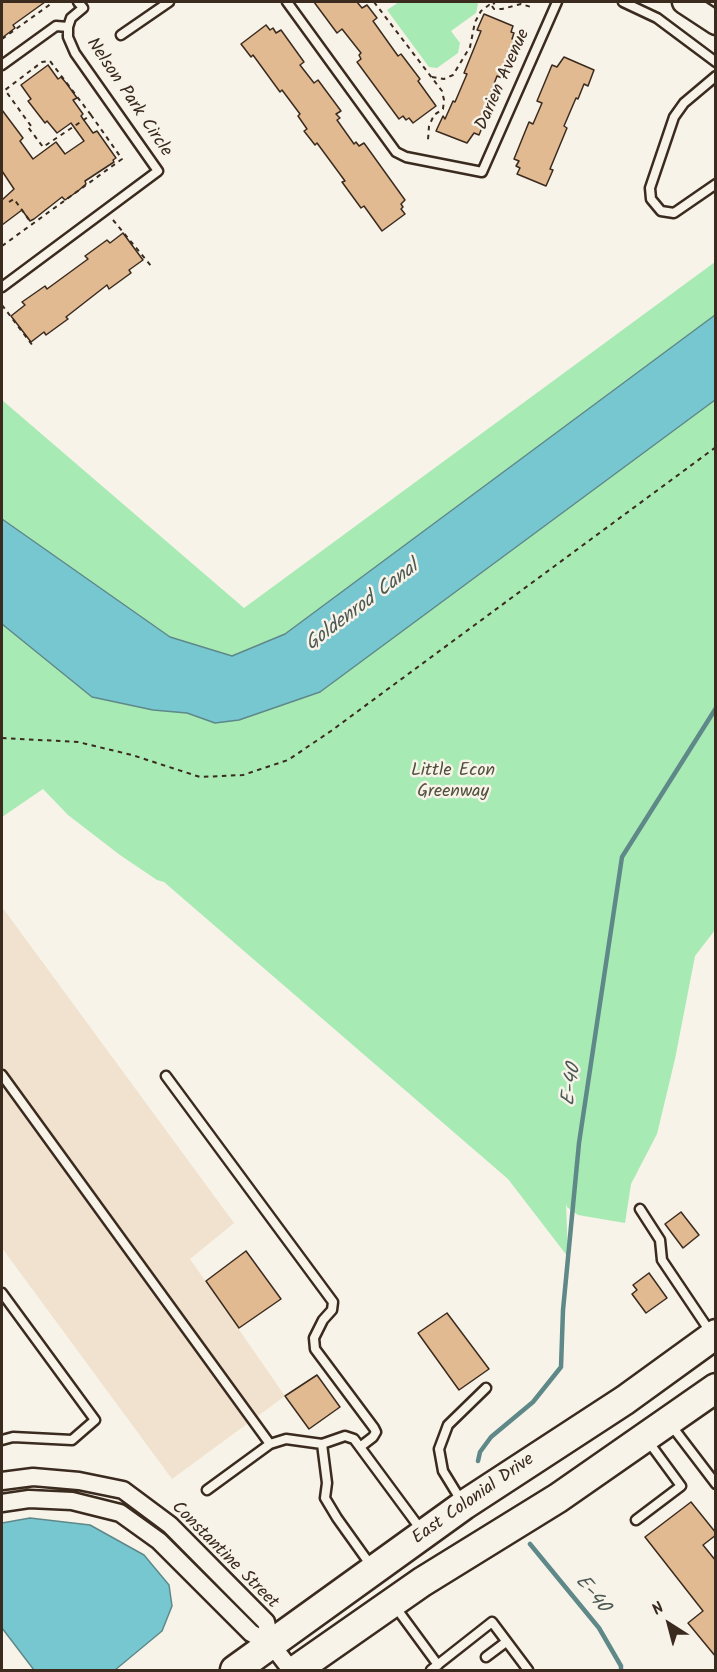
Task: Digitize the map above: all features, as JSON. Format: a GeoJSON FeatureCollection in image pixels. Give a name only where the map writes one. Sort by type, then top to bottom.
{"type":"FeatureCollection","features":[{"type":"Feature","properties":{"kind":"highway","name":"East Colonial Drive"},"geometry":{"type":"LineString","coordinates":[[235,1671],[464,1504],[625,1400],[714,1334]]}},
{"type":"Feature","properties":{"kind":"highway"},"geometry":{"type":"LineString","coordinates":[[297,1671],[392,1602],[558,1498],[713,1389]]}},
{"type":"Feature","properties":{"kind":"street"},"geometry":{"type":"LineString","coordinates":[[684,2],[716,23]]}},
{"type":"Feature","properties":{"kind":"street","name":"Constantine Street"},"geometry":{"type":"LineString","coordinates":[[2,1481],[33,1477],[79,1481],[123,1490],[170,1525],[266,1622],[271,1644],[291,1671]]}},
{"type":"Feature","properties":{"kind":"street","name":"Constantine Street"},"geometry":{"type":"LineString","coordinates":[[2,1503],[29,1499],[72,1501],[120,1512],[159,1541],[251,1633],[271,1644]]}},
{"type":"Feature","properties":{"kind":"lane","name":"Nelson Park Circle"},"geometry":{"type":"LineString","coordinates":[[2,287],[158,171],[75,53],[68,37],[71,18],[80,4],[91,2]]}},
{"type":"Feature","properties":{"kind":"lane"},"geometry":{"type":"LineString","coordinates":[[121,34],[169,2]]}},
{"type":"Feature","properties":{"kind":"lane","name":"Darien Avenue"},"geometry":{"type":"LineString","coordinates":[[287,2],[396,152],[406,157],[482,172],[556,2]]}},
{"type":"Feature","properties":{"kind":"lane"},"geometry":{"type":"LineString","coordinates":[[623,2],[657,18],[716,62]]}},
{"type":"Feature","properties":{"kind":"lane"},"geometry":{"type":"LineString","coordinates":[[2,65],[56,26],[68,27]]}},
{"type":"Feature","properties":{"kind":"lane"},"geometry":{"type":"LineString","coordinates":[[716,76],[684,103],[674,117],[650,188],[651,200],[661,211],[675,213],[716,184]]}},
{"type":"Feature","properties":{"kind":"lane"},"geometry":{"type":"LineString","coordinates":[[2,1075],[270,1444]]}},
{"type":"Feature","properties":{"kind":"lane"},"geometry":{"type":"LineString","coordinates":[[166,1076],[333,1302],[332,1310],[323,1320],[314,1338],[315,1349],[376,1432],[360,1447]]}},
{"type":"Feature","properties":{"kind":"lane"},"geometry":{"type":"LineString","coordinates":[[640,1209],[660,1240],[662,1260],[714,1334]]}},
{"type":"Feature","properties":{"kind":"lane"},"geometry":{"type":"LineString","coordinates":[[2,1293],[95,1420],[72,1440],[13,1437],[2,1440]]}},
{"type":"Feature","properties":{"kind":"lane"},"geometry":{"type":"LineString","coordinates":[[464,1504],[442,1472],[439,1449],[448,1425],[486,1388]]}},
{"type":"Feature","properties":{"kind":"lane"},"geometry":{"type":"LineString","coordinates":[[657,1430],[716,1484]]}},
{"type":"Feature","properties":{"kind":"lane"},"geometry":{"type":"LineString","coordinates":[[636,1520],[681,1486],[657,1430]]}},
{"type":"Feature","properties":{"kind":"lane"},"geometry":{"type":"LineString","coordinates":[[207,1490],[270,1444],[286,1439],[322,1444],[345,1436],[354,1439],[424,1534]]}},
{"type":"Feature","properties":{"kind":"lane"},"geometry":{"type":"LineString","coordinates":[[322,1444],[327,1483],[325,1498],[374,1570]]}},
{"type":"Feature","properties":{"kind":"lane"},"geometry":{"type":"LineString","coordinates":[[392,1602],[434,1668],[492,1623],[528,1671]]}},
{"type":"Feature","properties":{"kind":"lane"},"geometry":{"type":"LineString","coordinates":[[486,1657],[506,1642]]}},
{"type":"Feature","properties":{"kind":"path"},"geometry":{"type":"LineString","coordinates":[[2,39],[51,2]]}},
{"type":"Feature","properties":{"kind":"path"},"geometry":{"type":"LineString","coordinates":[[374,2],[442,91],[443,109],[434,116],[429,126],[428,140]]}},
{"type":"Feature","properties":{"kind":"path"},"geometry":{"type":"LineString","coordinates":[[492,6],[495,2]]}},
{"type":"Feature","properties":{"kind":"path"},"geometry":{"type":"LineString","coordinates":[[430,77],[444,79],[453,75],[470,47],[478,16],[489,5],[494,9],[521,4],[531,7]]}},
{"type":"Feature","properties":{"kind":"path"},"geometry":{"type":"LineString","coordinates":[[2,93],[42,62],[50,61],[122,159],[2,246]]}},
{"type":"Feature","properties":{"kind":"path"},"geometry":{"type":"LineString","coordinates":[[5,90],[43,147],[90,116]]}},
{"type":"Feature","properties":{"kind":"path"},"geometry":{"type":"LineString","coordinates":[[9,202],[14,199],[32,224]]}},
{"type":"Feature","properties":{"kind":"path"},"geometry":{"type":"LineString","coordinates":[[105,226],[114,219],[152,267]]}},
{"type":"Feature","properties":{"kind":"path"},"geometry":{"type":"LineString","coordinates":[[2,305],[33,346]]}},
{"type":"Feature","properties":{"kind":"path"},"geometry":{"type":"LineString","coordinates":[[2,738],[78,742],[132,755],[200,777],[243,774],[288,760],[331,731],[716,447]]}},
{"type":"Feature","properties":{"kind":"shaded area"},"geometry":{"type":"Polygon","coordinates":[[[2,907],[234,1223],[190,1259],[285,1396],[172,1479],[2,1248],[2,907]]]}},
{"type":"Feature","properties":{"kind":"green space"},"geometry":{"type":"Polygon","coordinates":[[[399,2],[476,2],[478,4],[476,13],[451,31],[460,43],[458,53],[437,68],[429,67],[387,10],[399,2]]]}},
{"type":"Feature","properties":{"kind":"green space","name":"Little Econ Greenway"},"geometry":{"type":"Polygon","coordinates":[[[715,262],[715,930],[695,956],[675,1059],[657,1134],[631,1184],[625,1223],[578,1215],[567,1207],[566,1203],[568,1257],[508,1179],[164,882],[157,880],[120,855],[68,815],[43,789],[2,817],[2,400],[244,608],[715,262]]]}},
{"type":"Feature","properties":{"kind":"water","name":"Goldenrod Canal"},"geometry":{"type":"Polygon","coordinates":[[[715,315],[715,400],[320,692],[239,720],[215,723],[187,713],[153,710],[92,697],[2,624],[2,519],[170,637],[232,656],[285,634],[715,315]]]}},
{"type":"Feature","properties":{"kind":"water"},"geometry":{"type":"Polygon","coordinates":[[[30,1518],[90,1525],[144,1555],[169,1585],[172,1606],[162,1631],[115,1670],[34,1670],[2,1628],[2,1523],[30,1518]]]}},
{"type":"Feature","properties":{"kind":"building"},"geometry":{"type":"Polygon","coordinates":[[[2,2],[45,2],[13,25],[15,28],[2,38],[2,2]]]}},
{"type":"Feature","properties":{"kind":"building"},"geometry":{"type":"Polygon","coordinates":[[[314,2],[357,2],[362,8],[367,5],[377,18],[373,21],[398,56],[401,54],[420,79],[418,81],[436,106],[413,123],[409,118],[406,120],[403,116],[399,119],[357,62],[361,59],[359,55],[361,53],[342,29],[337,33],[314,2]]]}},
{"type":"Feature","properties":{"kind":"building"},"geometry":{"type":"Polygon","coordinates":[[[484,14],[513,26],[512,39],[517,41],[502,78],[497,76],[489,97],[494,99],[479,135],[474,133],[467,143],[436,131],[443,116],[445,119],[453,101],[455,102],[467,74],[464,73],[481,31],[477,30],[484,14]]]}},
{"type":"Feature","properties":{"kind":"building"},"geometry":{"type":"Polygon","coordinates":[[[266,25],[270,30],[273,28],[276,33],[281,30],[304,62],[300,65],[314,83],[318,80],[341,111],[336,114],[340,118],[337,120],[354,144],[356,142],[359,146],[364,143],[405,200],[401,204],[403,207],[401,209],[405,214],[382,231],[364,206],[361,208],[342,182],[345,181],[317,143],[315,145],[304,131],[307,129],[298,116],[300,114],[282,90],[280,92],[253,55],[251,57],[241,44],[266,25]]]}},
{"type":"Feature","properties":{"kind":"building"},"geometry":{"type":"Polygon","coordinates":[[[564,57],[594,70],[588,86],[584,84],[578,99],[576,98],[564,126],[567,128],[550,169],[553,170],[546,186],[517,174],[520,168],[516,166],[519,161],[514,159],[529,122],[533,124],[542,103],[537,101],[552,65],[557,67],[564,57]]]}},
{"type":"Feature","properties":{"kind":"building"},"geometry":{"type":"Polygon","coordinates":[[[48,65],[58,79],[61,77],[67,84],[77,98],[73,100],[83,114],[81,116],[93,133],[97,131],[116,158],[114,162],[85,181],[86,184],[78,191],[65,200],[62,197],[34,219],[30,221],[22,210],[2,225],[2,200],[14,189],[2,171],[2,110],[23,138],[20,141],[33,159],[56,142],[65,154],[84,141],[71,123],[57,133],[47,121],[45,123],[28,101],[31,99],[21,85],[48,65]]]}},
{"type":"Feature","properties":{"kind":"building"},"geometry":{"type":"Polygon","coordinates":[[[123,233],[143,260],[129,270],[131,273],[109,289],[107,285],[66,317],[68,319],[46,335],[44,332],[31,342],[11,316],[25,305],[22,302],[45,286],[47,289],[88,259],[85,256],[107,240],[110,243],[123,233]]]}},
{"type":"Feature","properties":{"kind":"building"},"geometry":{"type":"Polygon","coordinates":[[[681,1212],[699,1235],[683,1248],[665,1224],[681,1212]]]}},
{"type":"Feature","properties":{"kind":"building"},"geometry":{"type":"Polygon","coordinates":[[[246,1251],[281,1299],[239,1328],[206,1281],[246,1251]]]}},
{"type":"Feature","properties":{"kind":"building"},"geometry":{"type":"Polygon","coordinates":[[[649,1273],[667,1298],[646,1313],[632,1294],[637,1290],[633,1285],[649,1273]]]}},
{"type":"Feature","properties":{"kind":"building"},"geometry":{"type":"Polygon","coordinates":[[[447,1313],[489,1369],[459,1390],[418,1333],[447,1313]]]}},
{"type":"Feature","properties":{"kind":"building"},"geometry":{"type":"Polygon","coordinates":[[[317,1375],[340,1407],[309,1429],[285,1396],[317,1375]]]}},
{"type":"Feature","properties":{"kind":"building"},"geometry":{"type":"Polygon","coordinates":[[[691,1502],[716,1533],[703,1545],[716,1561],[716,1657],[688,1623],[703,1611],[645,1537],[691,1502]]]}},
{"type":"Feature","properties":{"kind":"waterway","name":"E-40"},"geometry":{"type":"LineString","coordinates":[[478,1461],[480,1452],[491,1437],[533,1402],[561,1367],[563,1310],[579,1143],[622,857],[716,708]]}},
{"type":"Feature","properties":{"kind":"waterway","name":"E-40"},"geometry":{"type":"LineString","coordinates":[[530,1544],[599,1628],[621,1666],[621,1670]]}}]}
